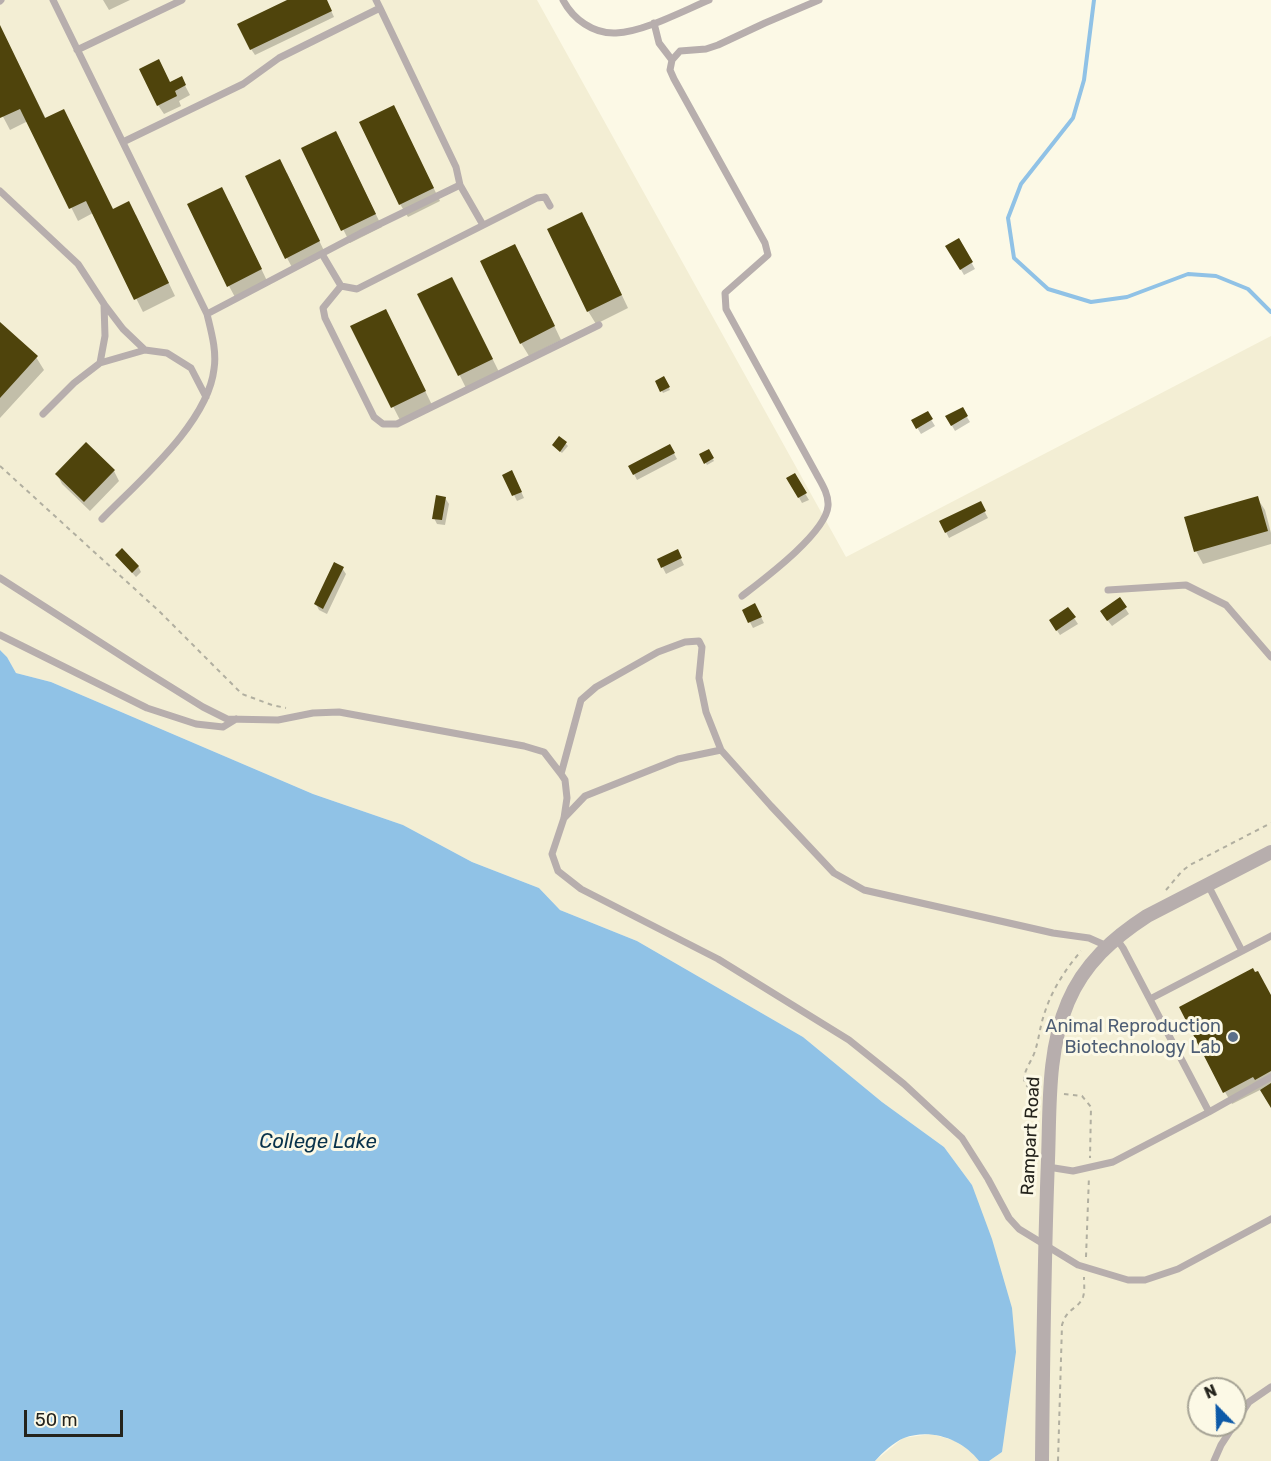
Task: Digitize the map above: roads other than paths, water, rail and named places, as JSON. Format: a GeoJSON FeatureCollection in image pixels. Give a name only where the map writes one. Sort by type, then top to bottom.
{"type":"FeatureCollection","features":[{"type":"Feature","properties":{"kind":"street","name":"Rampart Road"},"geometry":{"type":"LineString","coordinates":[[1042,1461],[1045,1244],[1052,1071],[1067,1003],[1080,979],[1112,941],[1147,916],[1271,852]]}},
{"type":"Feature","properties":{"kind":"lane"},"geometry":{"type":"LineString","coordinates":[[53,0],[207,314],[213,339],[215,368],[206,397],[186,432],[102,519]]}},
{"type":"Feature","properties":{"kind":"lane"},"geometry":{"type":"LineString","coordinates":[[77,50],[182,0]]}},
{"type":"Feature","properties":{"kind":"lane"},"geometry":{"type":"LineString","coordinates":[[376,0],[456,167],[460,185],[483,225]]}},
{"type":"Feature","properties":{"kind":"lane"},"geometry":{"type":"LineString","coordinates":[[562,0],[568,10],[592,28],[615,33],[654,23],[704,1]]}},
{"type":"Feature","properties":{"kind":"lane"},"geometry":{"type":"LineString","coordinates":[[742,596],[787,559],[813,533],[824,520],[828,505],[825,490],[726,309],[725,293],[768,255],[765,243],[670,70],[672,60],[680,51],[706,49],[718,45],[819,0]]}},
{"type":"Feature","properties":{"kind":"lane"},"geometry":{"type":"LineString","coordinates":[[123,142],[243,84],[279,58],[380,8]]}},
{"type":"Feature","properties":{"kind":"lane"},"geometry":{"type":"LineString","coordinates":[[654,23],[660,43],[672,60]]}},
{"type":"Feature","properties":{"kind":"lane"},"geometry":{"type":"LineString","coordinates":[[207,314],[460,185]]}},
{"type":"Feature","properties":{"kind":"lane"},"geometry":{"type":"LineString","coordinates":[[0,191],[78,264],[123,329],[145,350]]}},
{"type":"Feature","properties":{"kind":"lane"},"geometry":{"type":"LineString","coordinates":[[341,286],[357,288],[537,198],[545,197],[550,206]]}},
{"type":"Feature","properties":{"kind":"lane"},"geometry":{"type":"LineString","coordinates":[[322,254],[341,286]]}},
{"type":"Feature","properties":{"kind":"lane"},"geometry":{"type":"LineString","coordinates":[[341,286],[323,308],[325,318],[374,417],[384,424],[397,424],[599,325]]}},
{"type":"Feature","properties":{"kind":"lane"},"geometry":{"type":"LineString","coordinates":[[100,363],[105,336],[104,304]]}},
{"type":"Feature","properties":{"kind":"lane"},"geometry":{"type":"LineString","coordinates":[[44,414],[74,383],[100,363],[145,350],[167,353],[191,368],[206,397]]}},
{"type":"Feature","properties":{"kind":"lane"},"geometry":{"type":"LineString","coordinates":[[0,578],[203,707],[227,719],[278,720],[313,713],[339,712],[524,746],[544,752],[565,780],[567,798],[564,818],[552,854],[558,871],[581,890],[718,959],[849,1040],[904,1084],[962,1138],[1018,1230],[1078,1264],[1128,1280],[1145,1280],[1178,1269],[1271,1219]]}},
{"type":"Feature","properties":{"kind":"lane"},"geometry":{"type":"LineString","coordinates":[[1108,590],[1186,585],[1226,605],[1271,657]]}},
{"type":"Feature","properties":{"kind":"lane"},"geometry":{"type":"LineString","coordinates":[[0,634],[147,708],[196,724],[223,727],[236,719]]}},
{"type":"Feature","properties":{"kind":"lane"},"geometry":{"type":"LineString","coordinates":[[561,774],[581,700],[596,687],[658,652],[685,642],[699,641],[702,647],[699,678],[706,712],[721,750],[834,873],[864,890],[1053,933],[1112,941],[1150,999],[1209,1112]]}},
{"type":"Feature","properties":{"kind":"lane"},"geometry":{"type":"LineString","coordinates":[[564,818],[585,796],[678,759],[721,750]]}},
{"type":"Feature","properties":{"kind":"lane"},"geometry":{"type":"LineString","coordinates":[[1208,885],[1242,951]]}},
{"type":"Feature","properties":{"kind":"lane"},"geometry":{"type":"LineString","coordinates":[[1150,999],[1271,936]]}},
{"type":"Feature","properties":{"kind":"lane"},"geometry":{"type":"LineString","coordinates":[[1048,1167],[1073,1171],[1113,1162],[1271,1077]]}},
{"type":"Feature","properties":{"kind":"lane"},"geometry":{"type":"LineString","coordinates":[[1247,1405],[1271,1388]]}},
{"type":"Feature","properties":{"kind":"lane"},"geometry":{"type":"LineString","coordinates":[[1214,1461],[1226,1437]]}},
{"type":"Feature","properties":{"kind":"water","name":"College Lake"},"geometry":{"type":"Polygon","coordinates":[[[0,650],[16,673],[51,682],[313,794],[403,825],[472,862],[539,888],[560,910],[637,941],[803,1037],[882,1102],[944,1147],[972,1185],[992,1239],[1012,1308],[1016,1352],[1002,1452],[989,1461],[979,1461],[955,1441],[925,1434],[900,1440],[875,1461],[0,1461],[0,650]]]}},
{"type":"Feature","properties":{"kind":"waterway"},"geometry":{"type":"LineString","coordinates":[[1094,0],[1084,80],[1073,118],[1021,184],[1008,218],[1014,258],[1048,289],[1091,302],[1127,297],[1188,274],[1216,276],[1248,289],[1271,312]]}},
{"type":"Feature","properties":{"kind":"place","name":"Animal Reproduction Biotechnology Lab"},"geometry":{"type":"Point","coordinates":[1233,1037]}}]}
